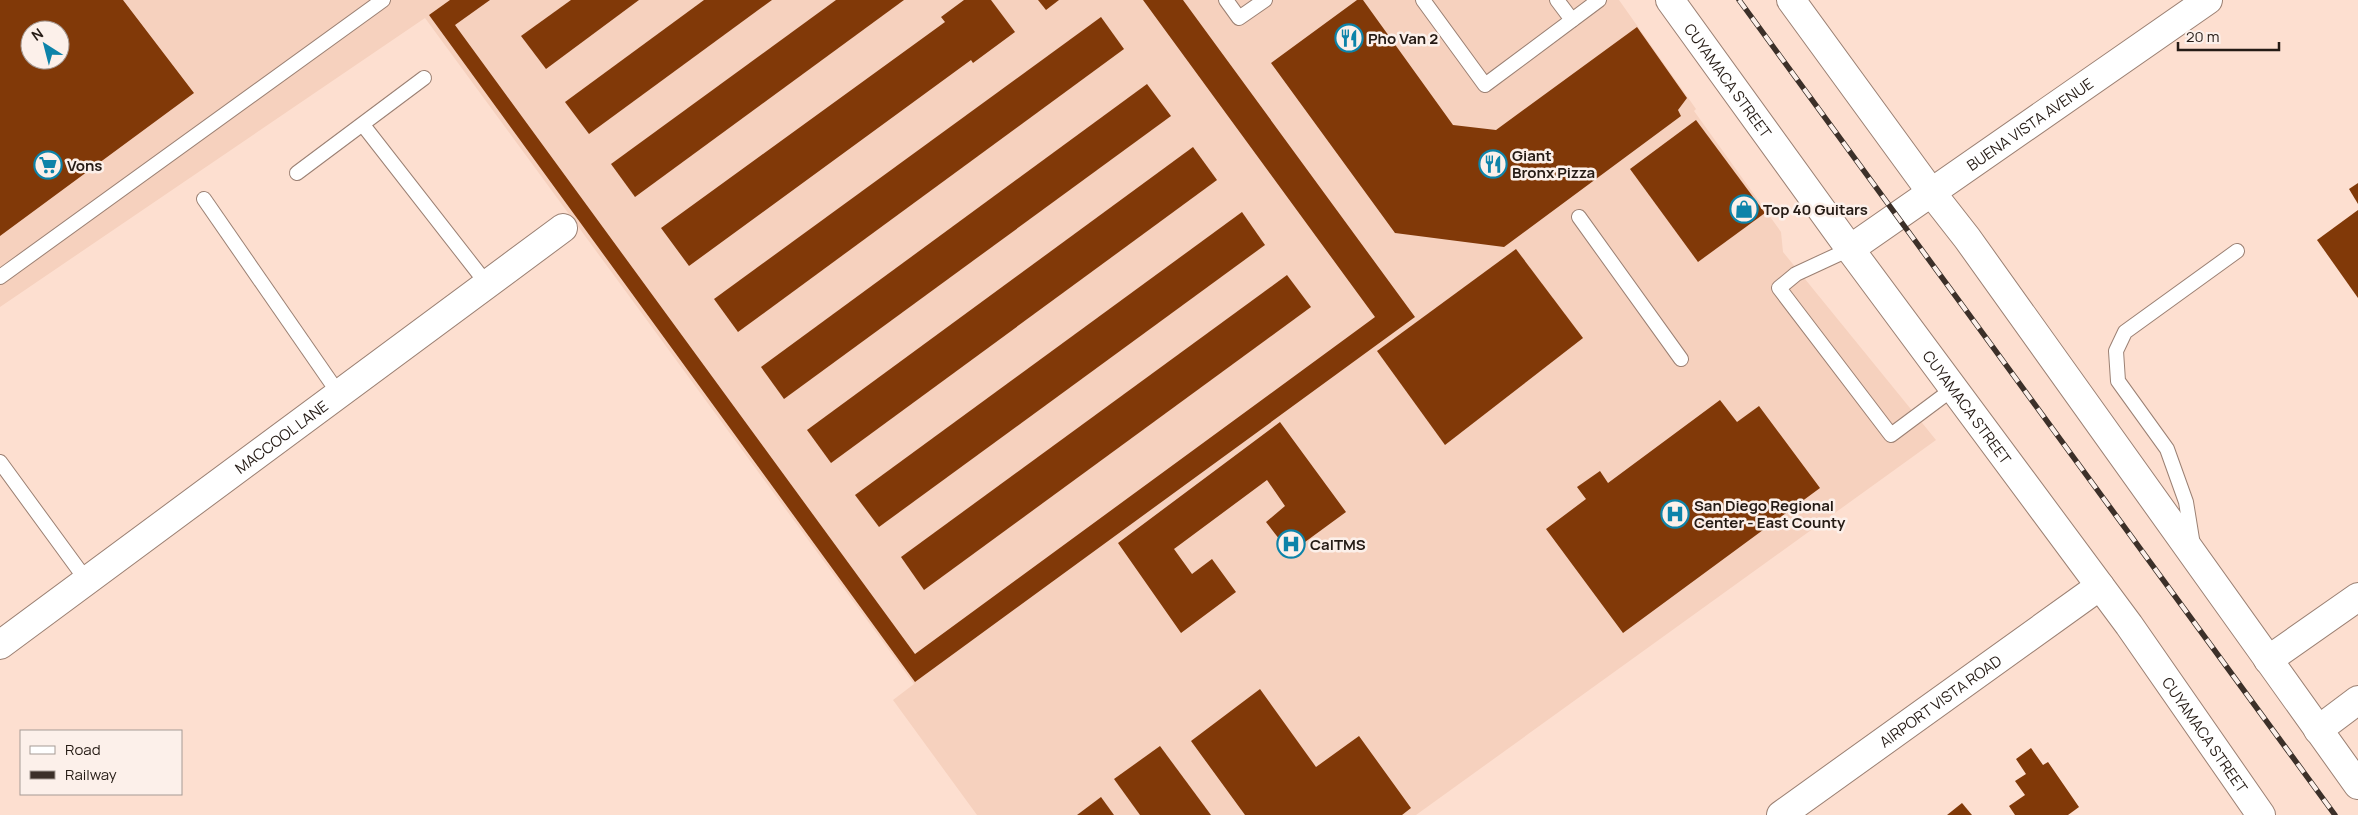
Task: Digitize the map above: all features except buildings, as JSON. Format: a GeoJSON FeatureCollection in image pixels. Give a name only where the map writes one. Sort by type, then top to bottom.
{"type":"FeatureCollection","features":[{"type":"Feature","properties":{"kind":"main road","name":"CUYAMACA STREET"},"geometry":{"type":"LineString","coordinates":[[1670,0],[1850,249],[2100,586],[2261,815]]}},
{"type":"Feature","properties":{"kind":"main road"},"geometry":{"type":"LineString","coordinates":[[1791,0],[1931,192],[1967,238],[2358,785]]}},
{"type":"Feature","properties":{"kind":"main road","name":"BUENA VISTA AVENUE"},"geometry":{"type":"LineString","coordinates":[[1850,249],[2208,0]]}},
{"type":"Feature","properties":{"kind":"main road","name":"MACCOOL LANE"},"geometry":{"type":"LineString","coordinates":[[0,645],[563,228]]}},
{"type":"Feature","properties":{"kind":"main road","name":"AIRPORT VISTA ROAD"},"geometry":{"type":"LineString","coordinates":[[1781,815],[2100,586]]}},
{"type":"Feature","properties":{"kind":"main road"},"geometry":{"type":"LineString","coordinates":[[2268,660],[2358,597]]}},
{"type":"Feature","properties":{"kind":"main road"},"geometry":{"type":"LineString","coordinates":[[2318,730],[2358,700]]}},
{"type":"Feature","properties":{"kind":"lane"},"geometry":{"type":"LineString","coordinates":[[0,277],[383,0]]}},
{"type":"Feature","properties":{"kind":"lane"},"geometry":{"type":"LineString","coordinates":[[1226,0],[1239,18],[1265,0]]}},
{"type":"Feature","properties":{"kind":"lane"},"geometry":{"type":"LineString","coordinates":[[1423,0],[1485,85],[1599,0]]}},
{"type":"Feature","properties":{"kind":"lane"},"geometry":{"type":"LineString","coordinates":[[1557,0],[1572,20]]}},
{"type":"Feature","properties":{"kind":"lane"},"geometry":{"type":"LineString","coordinates":[[297,173],[424,78]]}},
{"type":"Feature","properties":{"kind":"lane"},"geometry":{"type":"LineString","coordinates":[[363,125],[487,284]]}},
{"type":"Feature","properties":{"kind":"lane"},"geometry":{"type":"LineString","coordinates":[[204,199],[338,394]]}},
{"type":"Feature","properties":{"kind":"lane"},"geometry":{"type":"LineString","coordinates":[[1579,217],[1682,359]]}},
{"type":"Feature","properties":{"kind":"lane"},"geometry":{"type":"LineString","coordinates":[[1850,249],[1796,274],[1779,288],[1891,435],[1954,388]]}},
{"type":"Feature","properties":{"kind":"lane"},"geometry":{"type":"LineString","coordinates":[[2196,558],[2186,502],[2167,449],[2118,381],[2116,351],[2125,332],[2237,251]]}},
{"type":"Feature","properties":{"kind":"lane"},"geometry":{"type":"LineString","coordinates":[[0,462],[87,581]]}},
{"type":"Feature","properties":{"kind":"shaded area"},"geometry":{"type":"Polygon","coordinates":[[[0,0],[1619,0],[1696,109],[1694,111],[1781,232],[1783,252],[1936,440],[1416,815],[977,815],[893,700],[914,684],[425,18],[0,307],[0,0]]]}},
{"type":"Feature","properties":{"kind":"railway"},"geometry":{"type":"LineString","coordinates":[[1739,0],[2335,815]]}},
{"type":"Feature","properties":{"kind":"place","name":"Pho Van 2"},"geometry":{"type":"Point","coordinates":[1349,38]}},
{"type":"Feature","properties":{"kind":"place","name":"Giant Bronx Pizza"},"geometry":{"type":"Point","coordinates":[1493,164]}},
{"type":"Feature","properties":{"kind":"place","name":"Vons"},"geometry":{"type":"Point","coordinates":[48,165]}},
{"type":"Feature","properties":{"kind":"place","name":"Top 40 Guitars"},"geometry":{"type":"Point","coordinates":[1744,209]}},
{"type":"Feature","properties":{"kind":"place","name":"San Diego Regional Center - East County"},"geometry":{"type":"Point","coordinates":[1675,514]}},
{"type":"Feature","properties":{"kind":"place","name":"CalTMS"},"geometry":{"type":"Point","coordinates":[1291,544]}}]}
